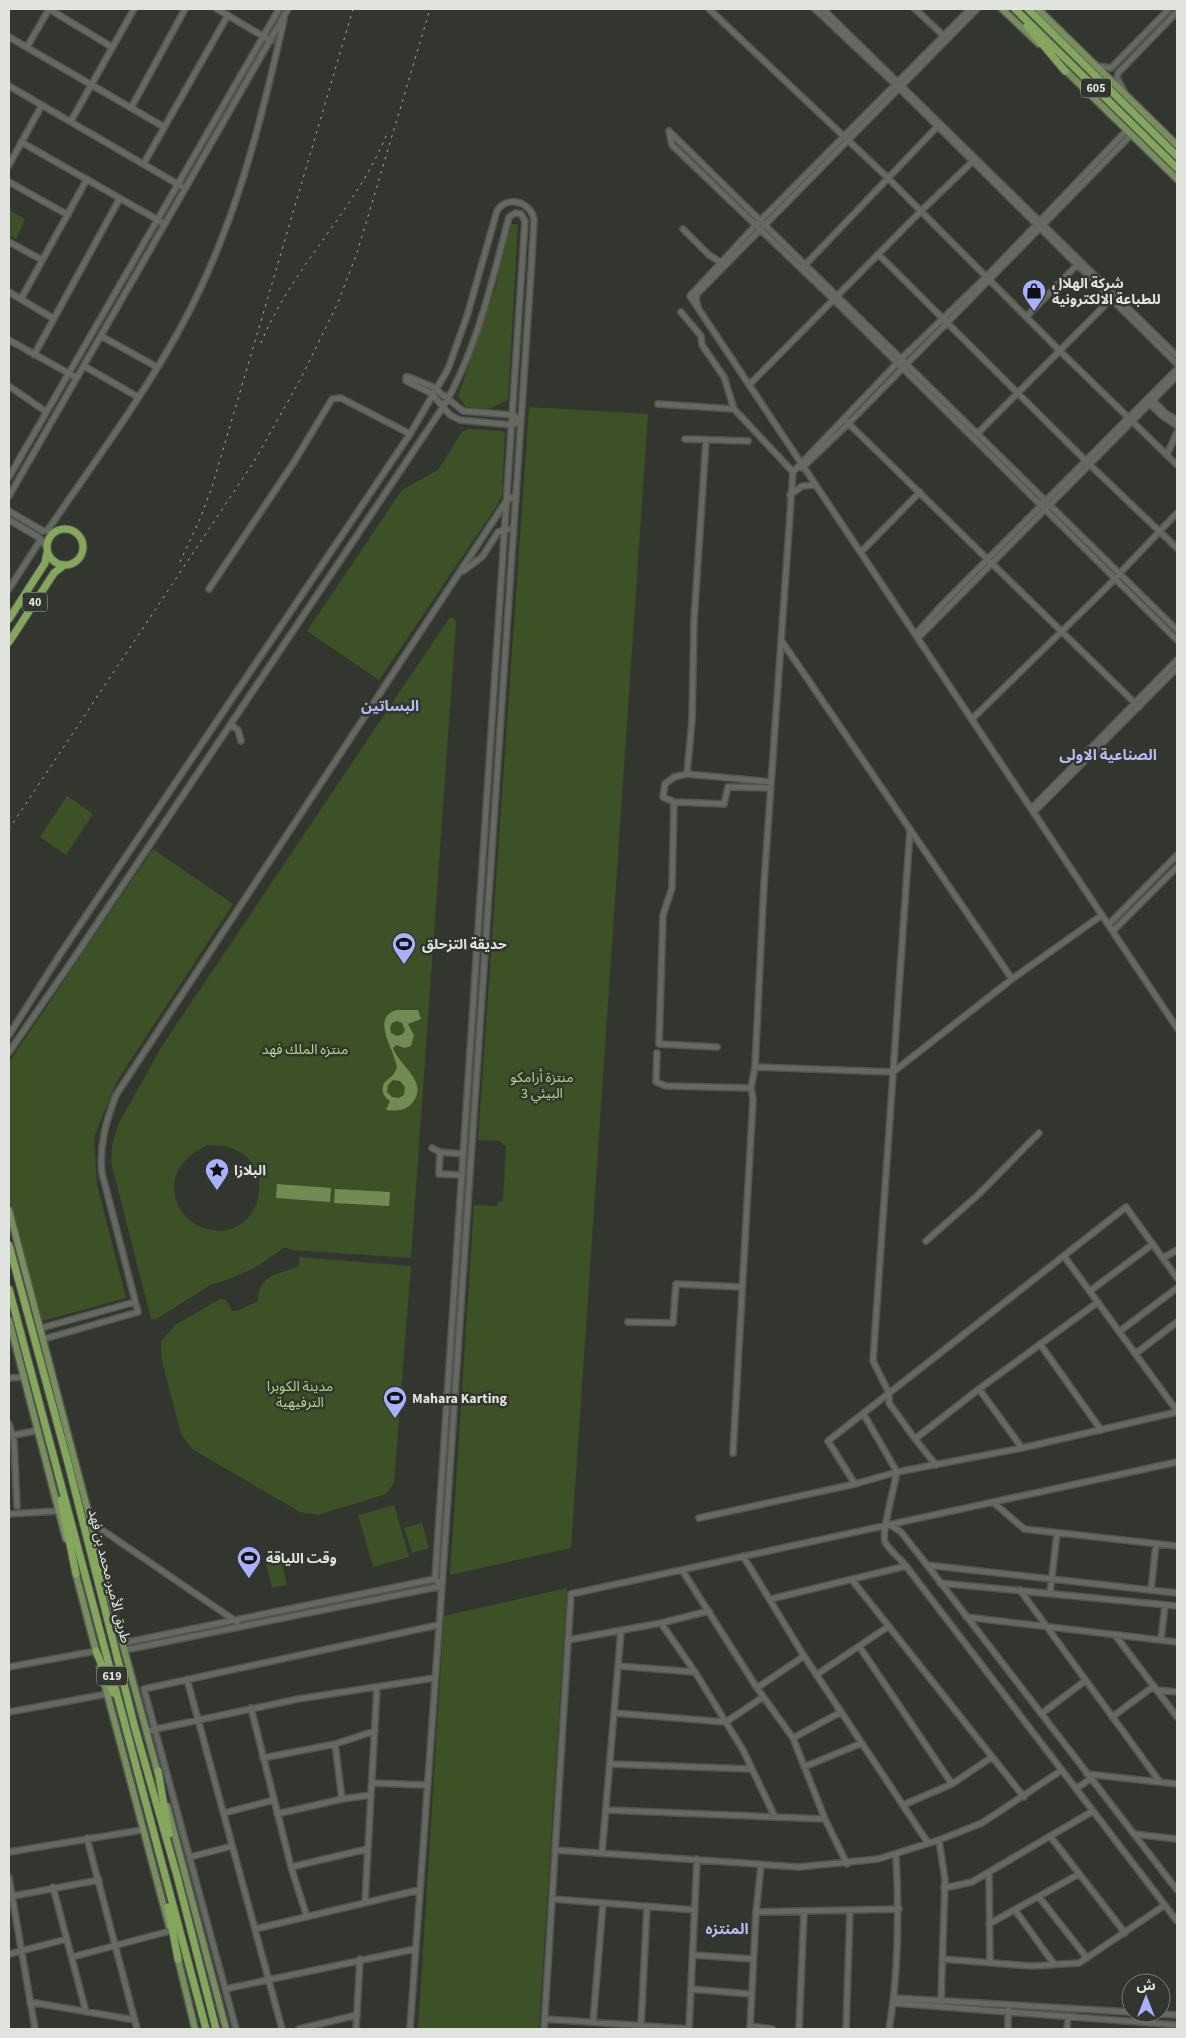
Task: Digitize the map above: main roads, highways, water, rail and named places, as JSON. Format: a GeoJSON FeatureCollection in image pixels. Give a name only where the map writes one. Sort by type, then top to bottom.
{"type":"FeatureCollection","features":[{"type":"Feature","properties":{"kind":"highway"},"geometry":{"type":"LineString","coordinates":[[1013,9],[1065,70]]}},
{"type":"Feature","properties":{"kind":"highway","name":"605"},"geometry":{"type":"LineString","coordinates":[[1013,9],[1177,168]]}},
{"type":"Feature","properties":{"kind":"highway","name":"605"},"geometry":{"type":"LineString","coordinates":[[1028,9],[1177,156]]}},
{"type":"Feature","properties":{"kind":"highway"},"geometry":{"type":"LineString","coordinates":[[66,528],[73,530],[81,537],[83,544],[80,558],[74,563],[64,565],[54,561],[47,549],[51,531],[66,528]]}},
{"type":"Feature","properties":{"kind":"highway","name":"40"},"geometry":{"type":"LineString","coordinates":[[9,619],[45,563],[47,549]]}},
{"type":"Feature","properties":{"kind":"highway","name":"40"},"geometry":{"type":"LineString","coordinates":[[9,642],[54,574],[64,565]]}},
{"type":"Feature","properties":{"kind":"highway","name":"طريق الأمير محمد بن فهد"},"geometry":{"type":"LineString","coordinates":[[9,1245],[216,2029]]}},
{"type":"Feature","properties":{"kind":"highway","name":"طريق الأمير محمد بن فهد"},"geometry":{"type":"LineString","coordinates":[[9,1289],[206,2029]]}},
{"type":"Feature","properties":{"kind":"highway"},"geometry":{"type":"LineString","coordinates":[[49,1441],[76,1574]]}},
{"type":"Feature","properties":{"kind":"highway"},"geometry":{"type":"LineString","coordinates":[[68,1463],[106,1583]]}},
{"type":"Feature","properties":{"kind":"highway"},"geometry":{"type":"LineString","coordinates":[[96,1651],[126,1731]]}},
{"type":"Feature","properties":{"kind":"highway"},"geometry":{"type":"LineString","coordinates":[[158,1771],[177,1876]]}},
{"type":"Feature","properties":{"kind":"highway"},"geometry":{"type":"LineString","coordinates":[[153,1833],[178,1959]]}},
{"type":"Feature","properties":{"kind":"main road"},"geometry":{"type":"LineString","coordinates":[[1002,9],[1177,179]]}},
{"type":"Feature","properties":{"kind":"main road"},"geometry":{"type":"LineString","coordinates":[[1038,9],[1177,145]]}},
{"type":"Feature","properties":{"kind":"main road"},"geometry":{"type":"LineString","coordinates":[[9,1210],[92,1523],[106,1583],[150,1730],[158,1771],[226,2029]]}},
{"type":"Feature","properties":{"kind":"main road"},"geometry":{"type":"LineString","coordinates":[[9,1320],[195,2029]]}},
{"type":"Feature","properties":{"kind":"railway"},"geometry":{"type":"LineString","coordinates":[[180,562],[200,519],[212,487],[353,9]]}},
{"type":"Feature","properties":{"kind":"railway"},"geometry":{"type":"LineString","coordinates":[[9,829],[255,460],[300,380],[337,305],[357,253],[430,9]]}},
{"type":"Feature","properties":{"kind":"railway"},"geometry":{"type":"LineString","coordinates":[[261,343],[289,289],[358,189],[386,136]]}},
{"type":"Feature","properties":{"kind":"place","name":"شركة الهلال للطباعة الالكترونية"},"geometry":{"type":"Point","coordinates":[1034,312]}},
{"type":"Feature","properties":{"kind":"place","name":"حديقة التزحلق"},"geometry":{"type":"Point","coordinates":[404,965]}},
{"type":"Feature","properties":{"kind":"place","name":"البلازا"},"geometry":{"type":"Point","coordinates":[217,1191]}},
{"type":"Feature","properties":{"kind":"place","name":"Mahara Karting"},"geometry":{"type":"Point","coordinates":[395,1419]}},
{"type":"Feature","properties":{"kind":"place","name":"وقت اللياقة"},"geometry":{"type":"Point","coordinates":[249,1579]}},
{"type":"Feature","properties":{"kind":"district","name":"البساتين"},"geometry":{"type":"Point","coordinates":[390,706]}},
{"type":"Feature","properties":{"kind":"district","name":"الصناعية الاولى"},"geometry":{"type":"Point","coordinates":[1108,755]}},
{"type":"Feature","properties":{"kind":"district","name":"المنتزه"},"geometry":{"type":"Point","coordinates":[727,1929]}},
{"type":"Feature","properties":{"kind":"park label","name":"منتزه الملك فهد"},"geometry":{"type":"Point","coordinates":[305,1049]}},
{"type":"Feature","properties":{"kind":"park label","name":"منتزة أرامكو البيئي 3"},"geometry":{"type":"Point","coordinates":[542,1086]}},
{"type":"Feature","properties":{"kind":"park label","name":"مدينة الكوبرا الترفيهية"},"geometry":{"type":"Point","coordinates":[300,1394]}}]}
